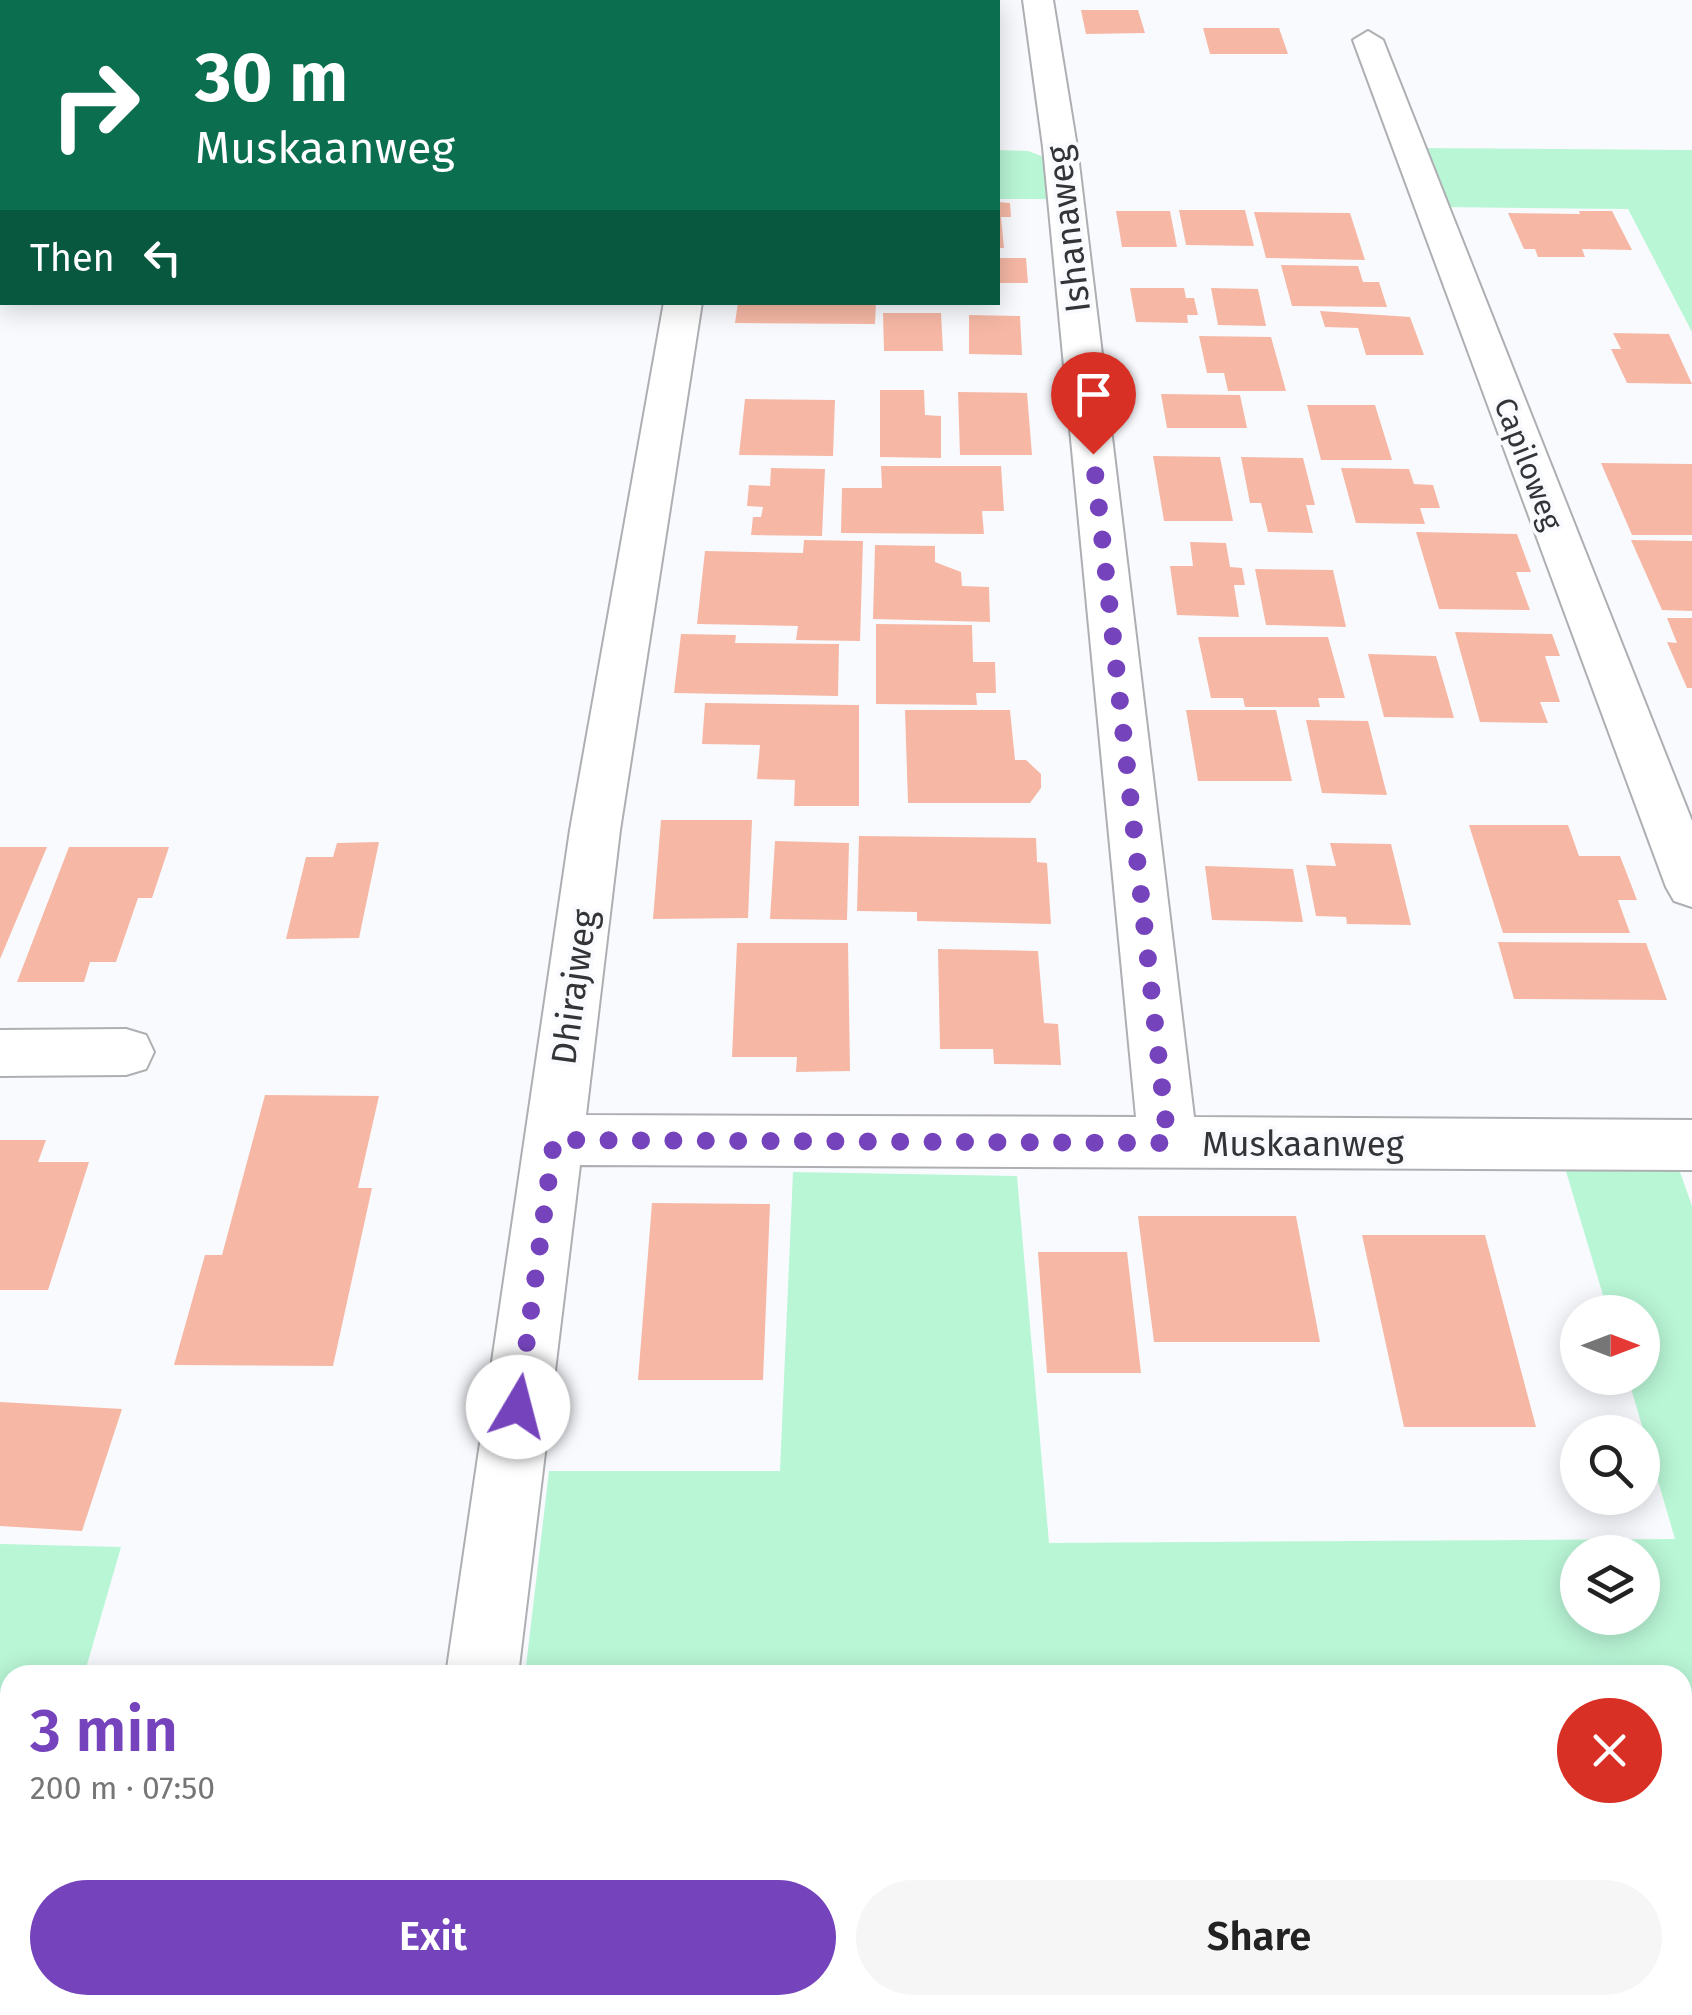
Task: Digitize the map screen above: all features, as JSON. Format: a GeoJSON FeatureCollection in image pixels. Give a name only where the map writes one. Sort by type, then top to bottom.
{"type":"FeatureCollection","features":[{"type":"Feature","properties":{"kind":"street","name":"Ishanaweg"},"geometry":{"type":"LineString","coordinates":[[1038,0],[1062,167],[1168,1143]]}},
{"type":"Feature","properties":{"kind":"street","name":"Capiloweg"},"geometry":{"type":"LineString","coordinates":[[1368,40],[1692,887]]}},
{"type":"Feature","properties":{"kind":"street","name":"Dhirajweg"},"geometry":{"type":"LineString","coordinates":[[483,1665],[595,830],[682,305]]}},
{"type":"Feature","properties":{"kind":"street"},"geometry":{"type":"LineString","coordinates":[[0,1053],[126,1052]]}},
{"type":"Feature","properties":{"kind":"street","name":"Muskaanweg"},"geometry":{"type":"LineString","coordinates":[[554,1140],[1692,1145]]}},
{"type":"Feature","properties":{"kind":"green space"},"geometry":{"type":"Polygon","coordinates":[[[1418,148],[1692,150],[1692,332],[1628,209],[1441,207],[1418,148]]]}},
{"type":"Feature","properties":{"kind":"green space"},"geometry":{"type":"Polygon","coordinates":[[[1000,150],[1028,151],[1044,157],[1055,199],[1000,199],[1000,150]]]}},
{"type":"Feature","properties":{"kind":"green space"},"geometry":{"type":"Polygon","coordinates":[[[1565,1168],[1679,1169],[1692,1206],[1692,1665],[526,1665],[549,1471],[780,1471],[793,1172],[1017,1176],[1049,1543],[1560,1540],[1560,1635],[1660,1635],[1660,1539],[1675,1539],[1660,1488],[1660,1415],[1639,1415],[1633,1395],[1660,1395],[1660,1295],[1603,1295],[1565,1168]]]}},
{"type":"Feature","properties":{"kind":"green space"},"geometry":{"type":"Polygon","coordinates":[[[0,1544],[121,1547],[87,1665],[0,1665],[0,1544]]]}},
{"type":"Feature","properties":{"kind":"building"},"geometry":{"type":"Polygon","coordinates":[[[1081,10],[1138,10],[1145,33],[1086,34],[1081,10]]]}},
{"type":"Feature","properties":{"kind":"building"},"geometry":{"type":"Polygon","coordinates":[[[1203,28],[1279,28],[1288,54],[1210,54],[1203,28]]]}},
{"type":"Feature","properties":{"kind":"building"},"geometry":{"type":"Polygon","coordinates":[[[1000,202],[1010,203],[1011,217],[1001,217],[1004,248],[1000,248],[1000,202]]]}},
{"type":"Feature","properties":{"kind":"building"},"geometry":{"type":"Polygon","coordinates":[[[1179,210],[1245,210],[1254,246],[1186,245],[1179,210]]]}},
{"type":"Feature","properties":{"kind":"building"},"geometry":{"type":"Polygon","coordinates":[[[1116,211],[1170,211],[1177,247],[1122,247],[1116,211]]]}},
{"type":"Feature","properties":{"kind":"building"},"geometry":{"type":"Polygon","coordinates":[[[1579,211],[1612,211],[1632,250],[1582,249],[1585,257],[1538,257],[1535,249],[1524,249],[1508,213],[1580,214],[1579,211]]]}},
{"type":"Feature","properties":{"kind":"building"},"geometry":{"type":"Polygon","coordinates":[[[1254,212],[1350,213],[1365,260],[1266,258],[1254,212]]]}},
{"type":"Feature","properties":{"kind":"building"},"geometry":{"type":"Polygon","coordinates":[[[1000,258],[1026,258],[1028,283],[1000,283],[1000,258]]]}},
{"type":"Feature","properties":{"kind":"building"},"geometry":{"type":"Polygon","coordinates":[[[1281,265],[1358,266],[1363,282],[1379,282],[1387,307],[1292,306],[1281,265]]]}},
{"type":"Feature","properties":{"kind":"building"},"geometry":{"type":"Polygon","coordinates":[[[1130,288],[1184,288],[1186,298],[1194,298],[1198,315],[1187,315],[1188,323],[1136,322],[1130,288]]]}},
{"type":"Feature","properties":{"kind":"building"},"geometry":{"type":"Polygon","coordinates":[[[1211,288],[1258,289],[1266,326],[1218,325],[1211,288]]]}},
{"type":"Feature","properties":{"kind":"building"},"geometry":{"type":"Polygon","coordinates":[[[738,305],[876,305],[875,324],[735,323],[738,305]]]}},
{"type":"Feature","properties":{"kind":"building"},"geometry":{"type":"Polygon","coordinates":[[[1320,311],[1410,317],[1424,355],[1366,355],[1358,328],[1325,327],[1320,311]]]}},
{"type":"Feature","properties":{"kind":"building"},"geometry":{"type":"Polygon","coordinates":[[[883,313],[941,313],[943,351],[884,351],[883,313]]]}},
{"type":"Feature","properties":{"kind":"building"},"geometry":{"type":"Polygon","coordinates":[[[969,315],[1020,316],[1022,355],[969,354],[969,315]]]}},
{"type":"Feature","properties":{"kind":"building"},"geometry":{"type":"Polygon","coordinates":[[[1613,333],[1669,334],[1692,384],[1627,383],[1611,349],[1621,349],[1613,333]]]}},
{"type":"Feature","properties":{"kind":"building"},"geometry":{"type":"Polygon","coordinates":[[[1199,336],[1271,337],[1286,391],[1228,391],[1224,373],[1207,373],[1199,336]]]}},
{"type":"Feature","properties":{"kind":"building"},"geometry":{"type":"Polygon","coordinates":[[[880,390],[924,390],[925,415],[941,416],[941,458],[880,457],[880,390]]]}},
{"type":"Feature","properties":{"kind":"building"},"geometry":{"type":"Polygon","coordinates":[[[958,392],[1027,393],[1032,455],[960,455],[958,392]]]}},
{"type":"Feature","properties":{"kind":"building"},"geometry":{"type":"Polygon","coordinates":[[[1161,394],[1240,395],[1247,428],[1167,428],[1161,394]]]}},
{"type":"Feature","properties":{"kind":"building"},"geometry":{"type":"Polygon","coordinates":[[[745,399],[835,400],[833,456],[739,455],[745,399]]]}},
{"type":"Feature","properties":{"kind":"building"},"geometry":{"type":"Polygon","coordinates":[[[1307,405],[1375,405],[1392,460],[1321,460],[1307,405]]]}},
{"type":"Feature","properties":{"kind":"building"},"geometry":{"type":"Polygon","coordinates":[[[1153,456],[1220,457],[1233,521],[1164,521],[1153,456]]]}},
{"type":"Feature","properties":{"kind":"building"},"geometry":{"type":"Polygon","coordinates":[[[1241,457],[1303,458],[1315,505],[1306,505],[1313,533],[1268,532],[1261,503],[1250,503],[1241,457]]]}},
{"type":"Feature","properties":{"kind":"building"},"geometry":{"type":"Polygon","coordinates":[[[1601,463],[1692,464],[1692,535],[1632,535],[1601,463]]]}},
{"type":"Feature","properties":{"kind":"building"},"geometry":{"type":"Polygon","coordinates":[[[881,466],[1001,466],[1004,511],[982,511],[984,534],[841,533],[842,488],[882,488],[881,466]]]}},
{"type":"Feature","properties":{"kind":"building"},"geometry":{"type":"Polygon","coordinates":[[[771,468],[825,469],[822,536],[751,535],[753,517],[761,517],[763,507],[747,506],[749,485],[770,486],[771,468]]]}},
{"type":"Feature","properties":{"kind":"building"},"geometry":{"type":"Polygon","coordinates":[[[1341,468],[1409,469],[1414,484],[1433,485],[1440,508],[1420,508],[1425,524],[1356,523],[1341,468]]]}},
{"type":"Feature","properties":{"kind":"building"},"geometry":{"type":"Polygon","coordinates":[[[1416,532],[1517,534],[1531,572],[1516,572],[1530,610],[1439,609],[1416,532]]]}},
{"type":"Feature","properties":{"kind":"building"},"geometry":{"type":"Polygon","coordinates":[[[804,540],[863,541],[860,641],[796,640],[798,626],[697,624],[705,551],[803,553],[804,540]]]}},
{"type":"Feature","properties":{"kind":"building"},"geometry":{"type":"Polygon","coordinates":[[[1631,540],[1692,541],[1692,611],[1662,610],[1631,540]]]}},
{"type":"Feature","properties":{"kind":"building"},"geometry":{"type":"Polygon","coordinates":[[[1190,542],[1226,543],[1230,567],[1242,568],[1245,585],[1234,585],[1239,617],[1177,615],[1170,566],[1193,566],[1190,542]]]}},
{"type":"Feature","properties":{"kind":"building"},"geometry":{"type":"Polygon","coordinates":[[[875,545],[935,546],[935,562],[961,572],[962,586],[989,587],[990,622],[873,619],[875,545]]]}},
{"type":"Feature","properties":{"kind":"building"},"geometry":{"type":"Polygon","coordinates":[[[1255,569],[1333,570],[1346,627],[1266,625],[1255,569]]]}},
{"type":"Feature","properties":{"kind":"building"},"geometry":{"type":"Polygon","coordinates":[[[1667,618],[1692,618],[1692,688],[1687,688],[1667,642],[1677,643],[1667,618]]]}},
{"type":"Feature","properties":{"kind":"building"},"geometry":{"type":"Polygon","coordinates":[[[876,624],[972,625],[973,662],[995,662],[996,693],[976,693],[977,705],[876,704],[876,624]]]}},
{"type":"Feature","properties":{"kind":"building"},"geometry":{"type":"Polygon","coordinates":[[[1455,632],[1552,634],[1560,656],[1545,656],[1560,702],[1540,702],[1548,723],[1480,722],[1455,632]]]}},
{"type":"Feature","properties":{"kind":"building"},"geometry":{"type":"Polygon","coordinates":[[[681,634],[736,635],[735,643],[839,644],[838,696],[674,693],[681,634]]]}},
{"type":"Feature","properties":{"kind":"building"},"geometry":{"type":"Polygon","coordinates":[[[1198,637],[1328,637],[1345,698],[1318,698],[1320,707],[1245,707],[1243,698],[1211,698],[1198,637]]]}},
{"type":"Feature","properties":{"kind":"building"},"geometry":{"type":"Polygon","coordinates":[[[1368,654],[1436,656],[1454,718],[1384,717],[1368,654]]]}},
{"type":"Feature","properties":{"kind":"building"},"geometry":{"type":"Polygon","coordinates":[[[705,703],[859,705],[859,806],[794,806],[795,780],[757,779],[760,745],[702,744],[705,703]]]}},
{"type":"Feature","properties":{"kind":"building"},"geometry":{"type":"Polygon","coordinates":[[[905,710],[1010,710],[1015,760],[1026,760],[1041,774],[1041,788],[1030,803],[908,803],[905,710]]]}},
{"type":"Feature","properties":{"kind":"building"},"geometry":{"type":"Polygon","coordinates":[[[1186,710],[1276,710],[1292,781],[1198,781],[1186,710]]]}},
{"type":"Feature","properties":{"kind":"building"},"geometry":{"type":"Polygon","coordinates":[[[1306,720],[1368,721],[1387,795],[1322,793],[1306,720]]]}},
{"type":"Feature","properties":{"kind":"building"},"geometry":{"type":"Polygon","coordinates":[[[661,820],[752,820],[748,918],[653,919],[661,820]]]}},
{"type":"Feature","properties":{"kind":"building"},"geometry":{"type":"Polygon","coordinates":[[[1469,825],[1568,825],[1579,856],[1620,856],[1637,900],[1618,900],[1630,933],[1503,933],[1469,825]]]}},
{"type":"Feature","properties":{"kind":"building"},"geometry":{"type":"Polygon","coordinates":[[[859,836],[1036,838],[1037,862],[1047,863],[1051,924],[917,921],[917,912],[857,911],[859,836]]]}},
{"type":"Feature","properties":{"kind":"building"},"geometry":{"type":"Polygon","coordinates":[[[775,841],[849,843],[847,920],[770,919],[775,841]]]}},
{"type":"Feature","properties":{"kind":"building"},"geometry":{"type":"Polygon","coordinates":[[[379,842],[359,938],[286,939],[306,857],[333,857],[337,843],[379,842]]]}},
{"type":"Feature","properties":{"kind":"building"},"geometry":{"type":"Polygon","coordinates":[[[1330,843],[1391,844],[1411,925],[1347,924],[1346,917],[1316,916],[1306,865],[1336,866],[1330,843]]]}},
{"type":"Feature","properties":{"kind":"building"},"geometry":{"type":"Polygon","coordinates":[[[0,847],[47,847],[0,959],[0,847]]]}},
{"type":"Feature","properties":{"kind":"building"},"geometry":{"type":"Polygon","coordinates":[[[69,847],[169,847],[152,898],[138,898],[116,962],[90,962],[84,982],[17,982],[69,847]]]}},
{"type":"Feature","properties":{"kind":"building"},"geometry":{"type":"Polygon","coordinates":[[[1205,866],[1293,869],[1303,922],[1212,920],[1205,866]]]}},
{"type":"Feature","properties":{"kind":"building"},"geometry":{"type":"Polygon","coordinates":[[[1498,942],[1646,943],[1667,1000],[1514,999],[1498,942]]]}},
{"type":"Feature","properties":{"kind":"building"},"geometry":{"type":"Polygon","coordinates":[[[737,943],[848,943],[850,1071],[796,1072],[797,1057],[732,1057],[737,943]]]}},
{"type":"Feature","properties":{"kind":"building"},"geometry":{"type":"Polygon","coordinates":[[[938,949],[1038,951],[1044,1023],[1058,1024],[1061,1065],[994,1064],[993,1049],[940,1049],[938,949]]]}},
{"type":"Feature","properties":{"kind":"building"},"geometry":{"type":"Polygon","coordinates":[[[265,1095],[379,1096],[358,1188],[372,1188],[333,1366],[174,1365],[205,1255],[222,1255],[265,1095]]]}},
{"type":"Feature","properties":{"kind":"building"},"geometry":{"type":"Polygon","coordinates":[[[0,1140],[46,1140],[38,1162],[89,1162],[48,1290],[0,1290],[0,1140]]]}},
{"type":"Feature","properties":{"kind":"building"},"geometry":{"type":"Polygon","coordinates":[[[652,1203],[770,1204],[763,1380],[638,1380],[652,1203]]]}},
{"type":"Feature","properties":{"kind":"building"},"geometry":{"type":"Polygon","coordinates":[[[1138,1216],[1296,1216],[1320,1342],[1154,1342],[1138,1216]]]}},
{"type":"Feature","properties":{"kind":"building"},"geometry":{"type":"Polygon","coordinates":[[[1362,1235],[1485,1235],[1536,1427],[1404,1427],[1362,1235]]]}},
{"type":"Feature","properties":{"kind":"building"},"geometry":{"type":"Polygon","coordinates":[[[1038,1252],[1127,1252],[1141,1373],[1047,1373],[1038,1252]]]}},
{"type":"Feature","properties":{"kind":"building"},"geometry":{"type":"Polygon","coordinates":[[[0,1402],[122,1409],[82,1531],[0,1526],[0,1402]]]}},
{"type":"Feature","properties":{"kind":"route"},"geometry":{"type":"LineString","coordinates":[[518,1407],[554,1140],[1168,1143],[1093,454]]}}]}
